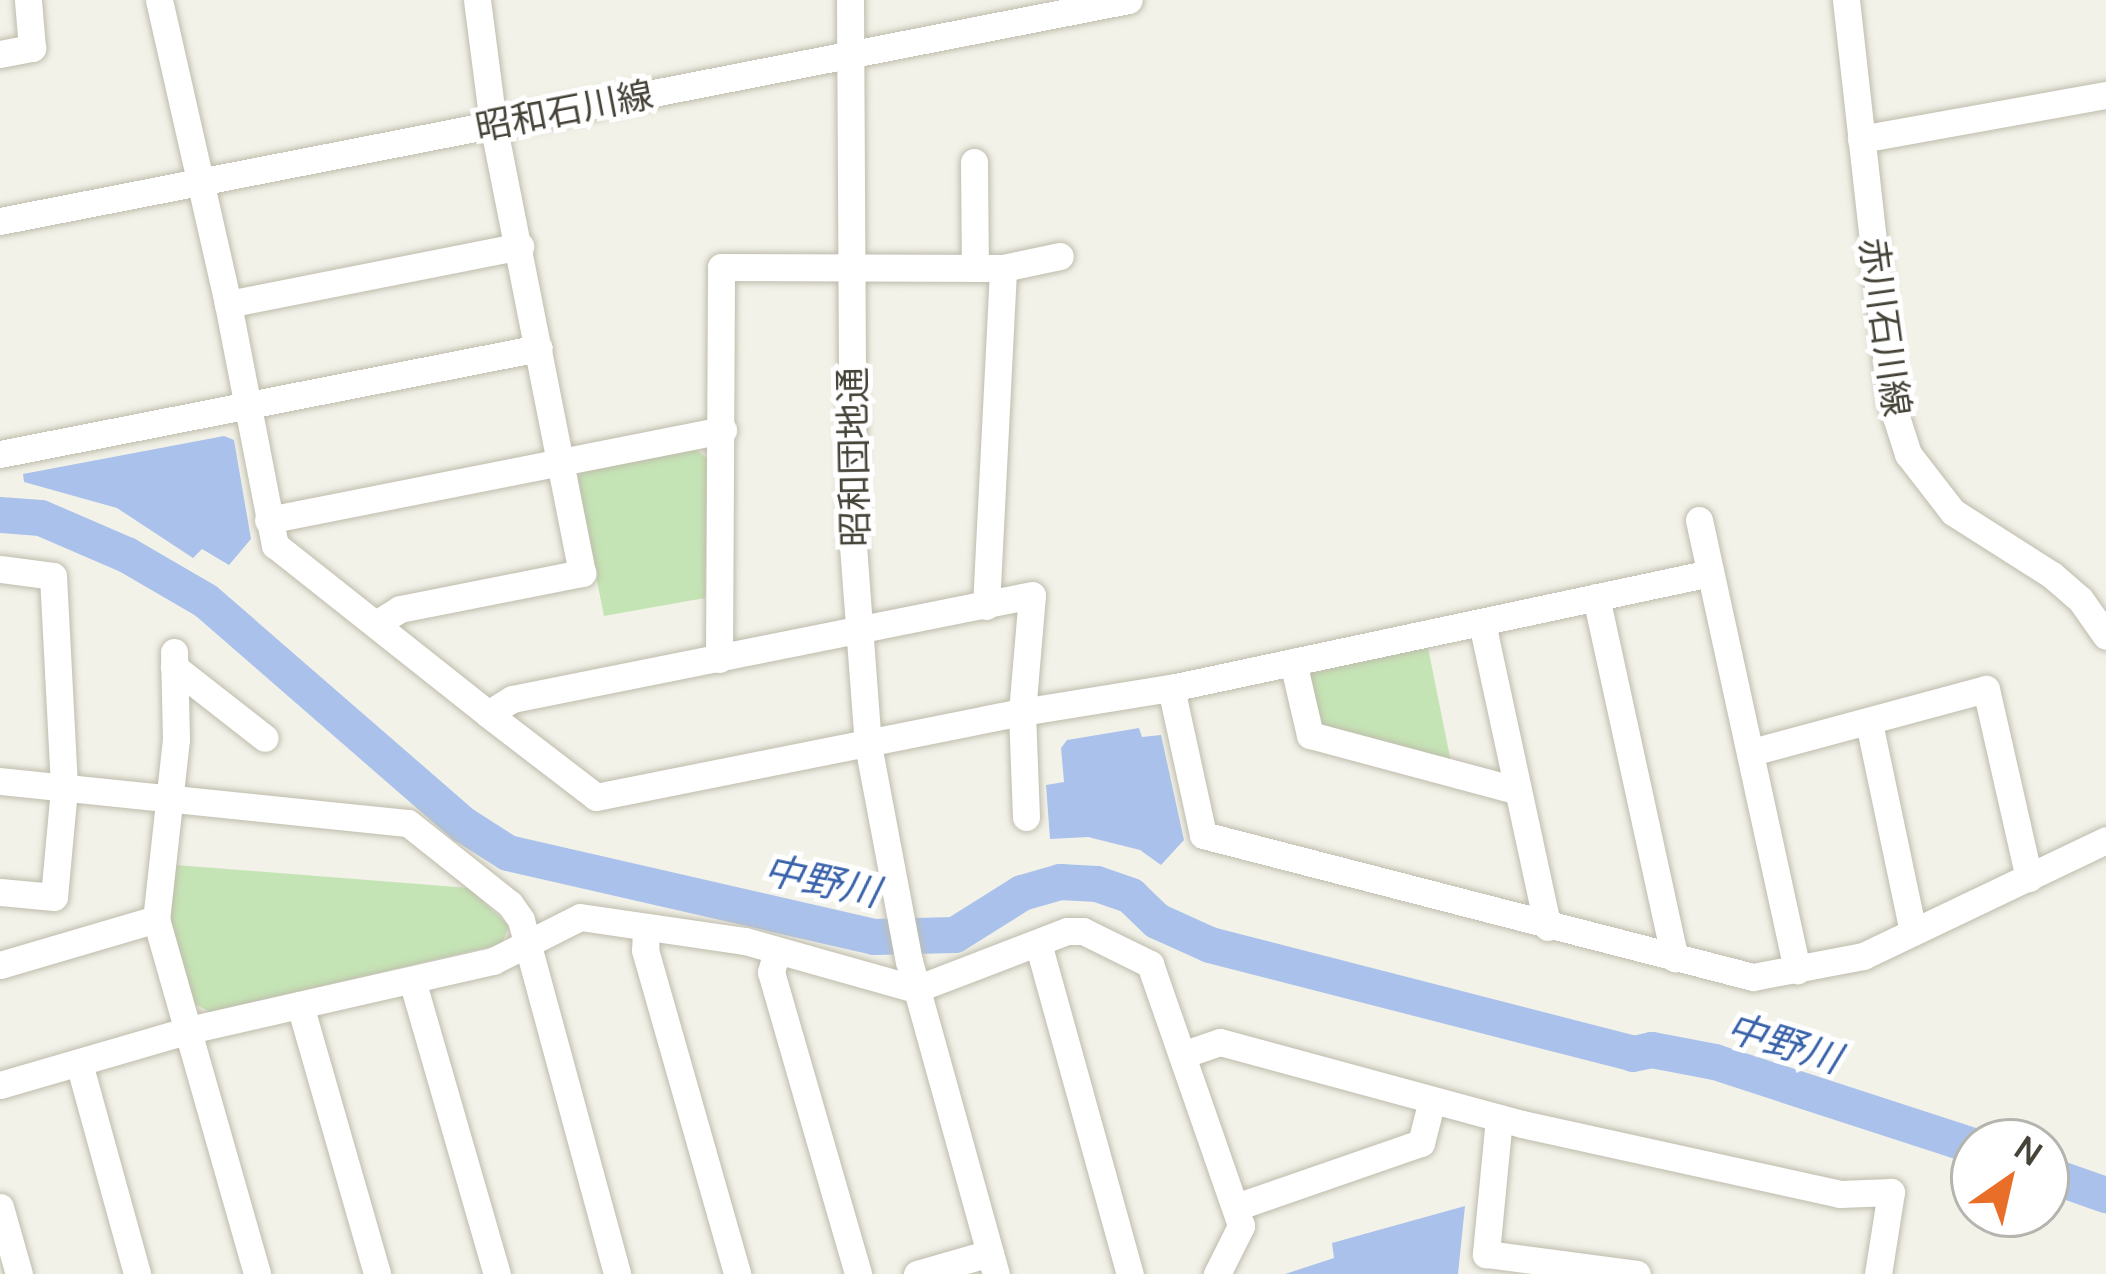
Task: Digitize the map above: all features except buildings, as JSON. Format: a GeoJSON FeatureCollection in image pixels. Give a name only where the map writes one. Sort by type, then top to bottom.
{"type":"FeatureCollection","features":[{"type":"Feature","properties":{"kind":"street"},"geometry":{"type":"LineString","coordinates":[[0,54],[32,48],[28,0]]}},
{"type":"Feature","properties":{"kind":"street"},"geometry":{"type":"LineString","coordinates":[[159,0],[228,304],[275,545],[596,797],[1022,712],[1171,688],[1710,573]]}},
{"type":"Feature","properties":{"kind":"street"},"geometry":{"type":"LineString","coordinates":[[376,625],[400,608],[582,573],[493,123],[477,0]]}},
{"type":"Feature","properties":{"kind":"street","name":"昭和団地通"},"geometry":{"type":"LineString","coordinates":[[850,0],[857,633],[868,745],[916,989]]}},
{"type":"Feature","properties":{"kind":"street","name":"昭和石川線"},"geometry":{"type":"LineString","coordinates":[[0,221],[1129,0]]}},
{"type":"Feature","properties":{"kind":"street","name":"赤川石川線"},"geometry":{"type":"LineString","coordinates":[[1846,0],[1891,401],[1908,454],[1953,512],[2052,575],[2080,599],[2106,636]]}},
{"type":"Feature","properties":{"kind":"street"},"geometry":{"type":"LineString","coordinates":[[1861,139],[2106,95]]}},
{"type":"Feature","properties":{"kind":"street"},"geometry":{"type":"LineString","coordinates":[[974,162],[989,268],[986,606]]}},
{"type":"Feature","properties":{"kind":"street"},"geometry":{"type":"LineString","coordinates":[[228,304],[520,246]]}},
{"type":"Feature","properties":{"kind":"street"},"geometry":{"type":"LineString","coordinates":[[719,659],[722,267],[989,268],[1060,256]]}},
{"type":"Feature","properties":{"kind":"street"},"geometry":{"type":"LineString","coordinates":[[0,454],[539,348]]}},
{"type":"Feature","properties":{"kind":"street"},"geometry":{"type":"LineString","coordinates":[[268,520],[723,430]]}},
{"type":"Feature","properties":{"kind":"street"},"geometry":{"type":"LineString","coordinates":[[1699,520],[1797,970]]}},
{"type":"Feature","properties":{"kind":"street"},"geometry":{"type":"LineString","coordinates":[[0,569],[53,576],[64,789],[54,897],[0,892]]}},
{"type":"Feature","properties":{"kind":"street"},"geometry":{"type":"LineString","coordinates":[[488,714],[512,699],[1032,596],[1022,712],[1026,817]]}},
{"type":"Feature","properties":{"kind":"street"},"geometry":{"type":"LineString","coordinates":[[1596,597],[1676,958]]}},
{"type":"Feature","properties":{"kind":"street"},"geometry":{"type":"LineString","coordinates":[[1482,622],[1548,927]]}},
{"type":"Feature","properties":{"kind":"street"},"geometry":{"type":"LineString","coordinates":[[257,1274],[155,919],[171,800],[174,660],[265,737]]}},
{"type":"Feature","properties":{"kind":"street"},"geometry":{"type":"LineString","coordinates":[[1293,662],[1310,735],[1515,790]]}},
{"type":"Feature","properties":{"kind":"street"},"geometry":{"type":"LineString","coordinates":[[1171,688],[1203,835],[1753,977],[1863,956],[2106,840]]}},
{"type":"Feature","properties":{"kind":"street"},"geometry":{"type":"LineString","coordinates":[[1751,752],[1986,689],[2029,878]]}},
{"type":"Feature","properties":{"kind":"street"},"geometry":{"type":"LineString","coordinates":[[1869,723],[1913,931]]}},
{"type":"Feature","properties":{"kind":"street"},"geometry":{"type":"LineString","coordinates":[[0,782],[408,823],[510,904],[521,920],[616,1274]]}},
{"type":"Feature","properties":{"kind":"street"},"geometry":{"type":"LineString","coordinates":[[0,1085],[189,1030],[493,961],[580,917],[777,950],[916,989],[1083,931],[1150,964],[1241,1226],[1216,1274]]}},
{"type":"Feature","properties":{"kind":"street"},"geometry":{"type":"LineString","coordinates":[[0,964],[155,919]]}},
{"type":"Feature","properties":{"kind":"street"},"geometry":{"type":"LineString","coordinates":[[646,927],[645,950],[737,1274]]}},
{"type":"Feature","properties":{"kind":"street"},"geometry":{"type":"LineString","coordinates":[[1038,943],[1130,1274]]}},
{"type":"Feature","properties":{"kind":"street"},"geometry":{"type":"LineString","coordinates":[[777,950],[771,971],[858,1274]]}},
{"type":"Feature","properties":{"kind":"street"},"geometry":{"type":"LineString","coordinates":[[412,980],[497,1274]]}},
{"type":"Feature","properties":{"kind":"street"},"geometry":{"type":"LineString","coordinates":[[916,989],[993,1264],[917,1274]]}},
{"type":"Feature","properties":{"kind":"street"},"geometry":{"type":"LineString","coordinates":[[300,1004],[377,1274]]}},
{"type":"Feature","properties":{"kind":"street"},"geometry":{"type":"LineString","coordinates":[[1182,1054],[1220,1042],[1499,1118],[1840,1195],[1891,1192],[1878,1274]]}},
{"type":"Feature","properties":{"kind":"street"},"geometry":{"type":"LineString","coordinates":[[79,1064],[137,1274]]}},
{"type":"Feature","properties":{"kind":"street"},"geometry":{"type":"LineString","coordinates":[[1236,1208],[1421,1143],[1432,1100]]}},
{"type":"Feature","properties":{"kind":"street"},"geometry":{"type":"LineString","coordinates":[[1499,1118],[1486,1254],[1637,1274]]}},
{"type":"Feature","properties":{"kind":"street"},"geometry":{"type":"LineString","coordinates":[[0,1207],[19,1274]]}},
{"type":"Feature","properties":{"kind":"green space"},"geometry":{"type":"Polygon","coordinates":[[[697,450],[708,459],[705,598],[604,616],[577,481],[582,471],[697,450]]]}},
{"type":"Feature","properties":{"kind":"green space"},"geometry":{"type":"Polygon","coordinates":[[[1427,643],[1451,762],[1325,729],[1316,720],[1306,680],[1312,671],[1427,643]]]}},
{"type":"Feature","properties":{"kind":"green space"},"geometry":{"type":"Polygon","coordinates":[[[176,865],[469,888],[509,926],[502,944],[210,1012],[195,1004],[169,924],[176,865]]]}},
{"type":"Feature","properties":{"kind":"water"},"geometry":{"type":"Polygon","coordinates":[[[224,436],[234,440],[251,539],[229,565],[202,549],[193,558],[117,508],[24,482],[23,474],[224,436]]]}},
{"type":"Feature","properties":{"kind":"water"},"geometry":{"type":"Polygon","coordinates":[[[1139,728],[1142,737],[1161,735],[1184,840],[1161,865],[1140,850],[1088,837],[1050,839],[1046,785],[1064,782],[1061,748],[1067,740],[1139,728]]]}},
{"type":"Feature","properties":{"kind":"water"},"geometry":{"type":"Polygon","coordinates":[[[1465,1206],[1458,1274],[1285,1274],[1334,1258],[1332,1243],[1465,1206]]]}},
{"type":"Feature","properties":{"kind":"waterway","name":"中野川"},"geometry":{"type":"LineString","coordinates":[[0,515],[41,518],[127,555],[206,601],[464,825],[508,853],[874,937],[955,935],[1022,893],[1060,882],[1097,884],[1131,896],[1157,921],[1210,945],[1633,1054],[1652,1050],[1715,1062],[1950,1138]]}},
{"type":"Feature","properties":{"kind":"waterway","name":"中野川"},"geometry":{"type":"LineString","coordinates":[[2070,1182],[2106,1195]]}}]}
